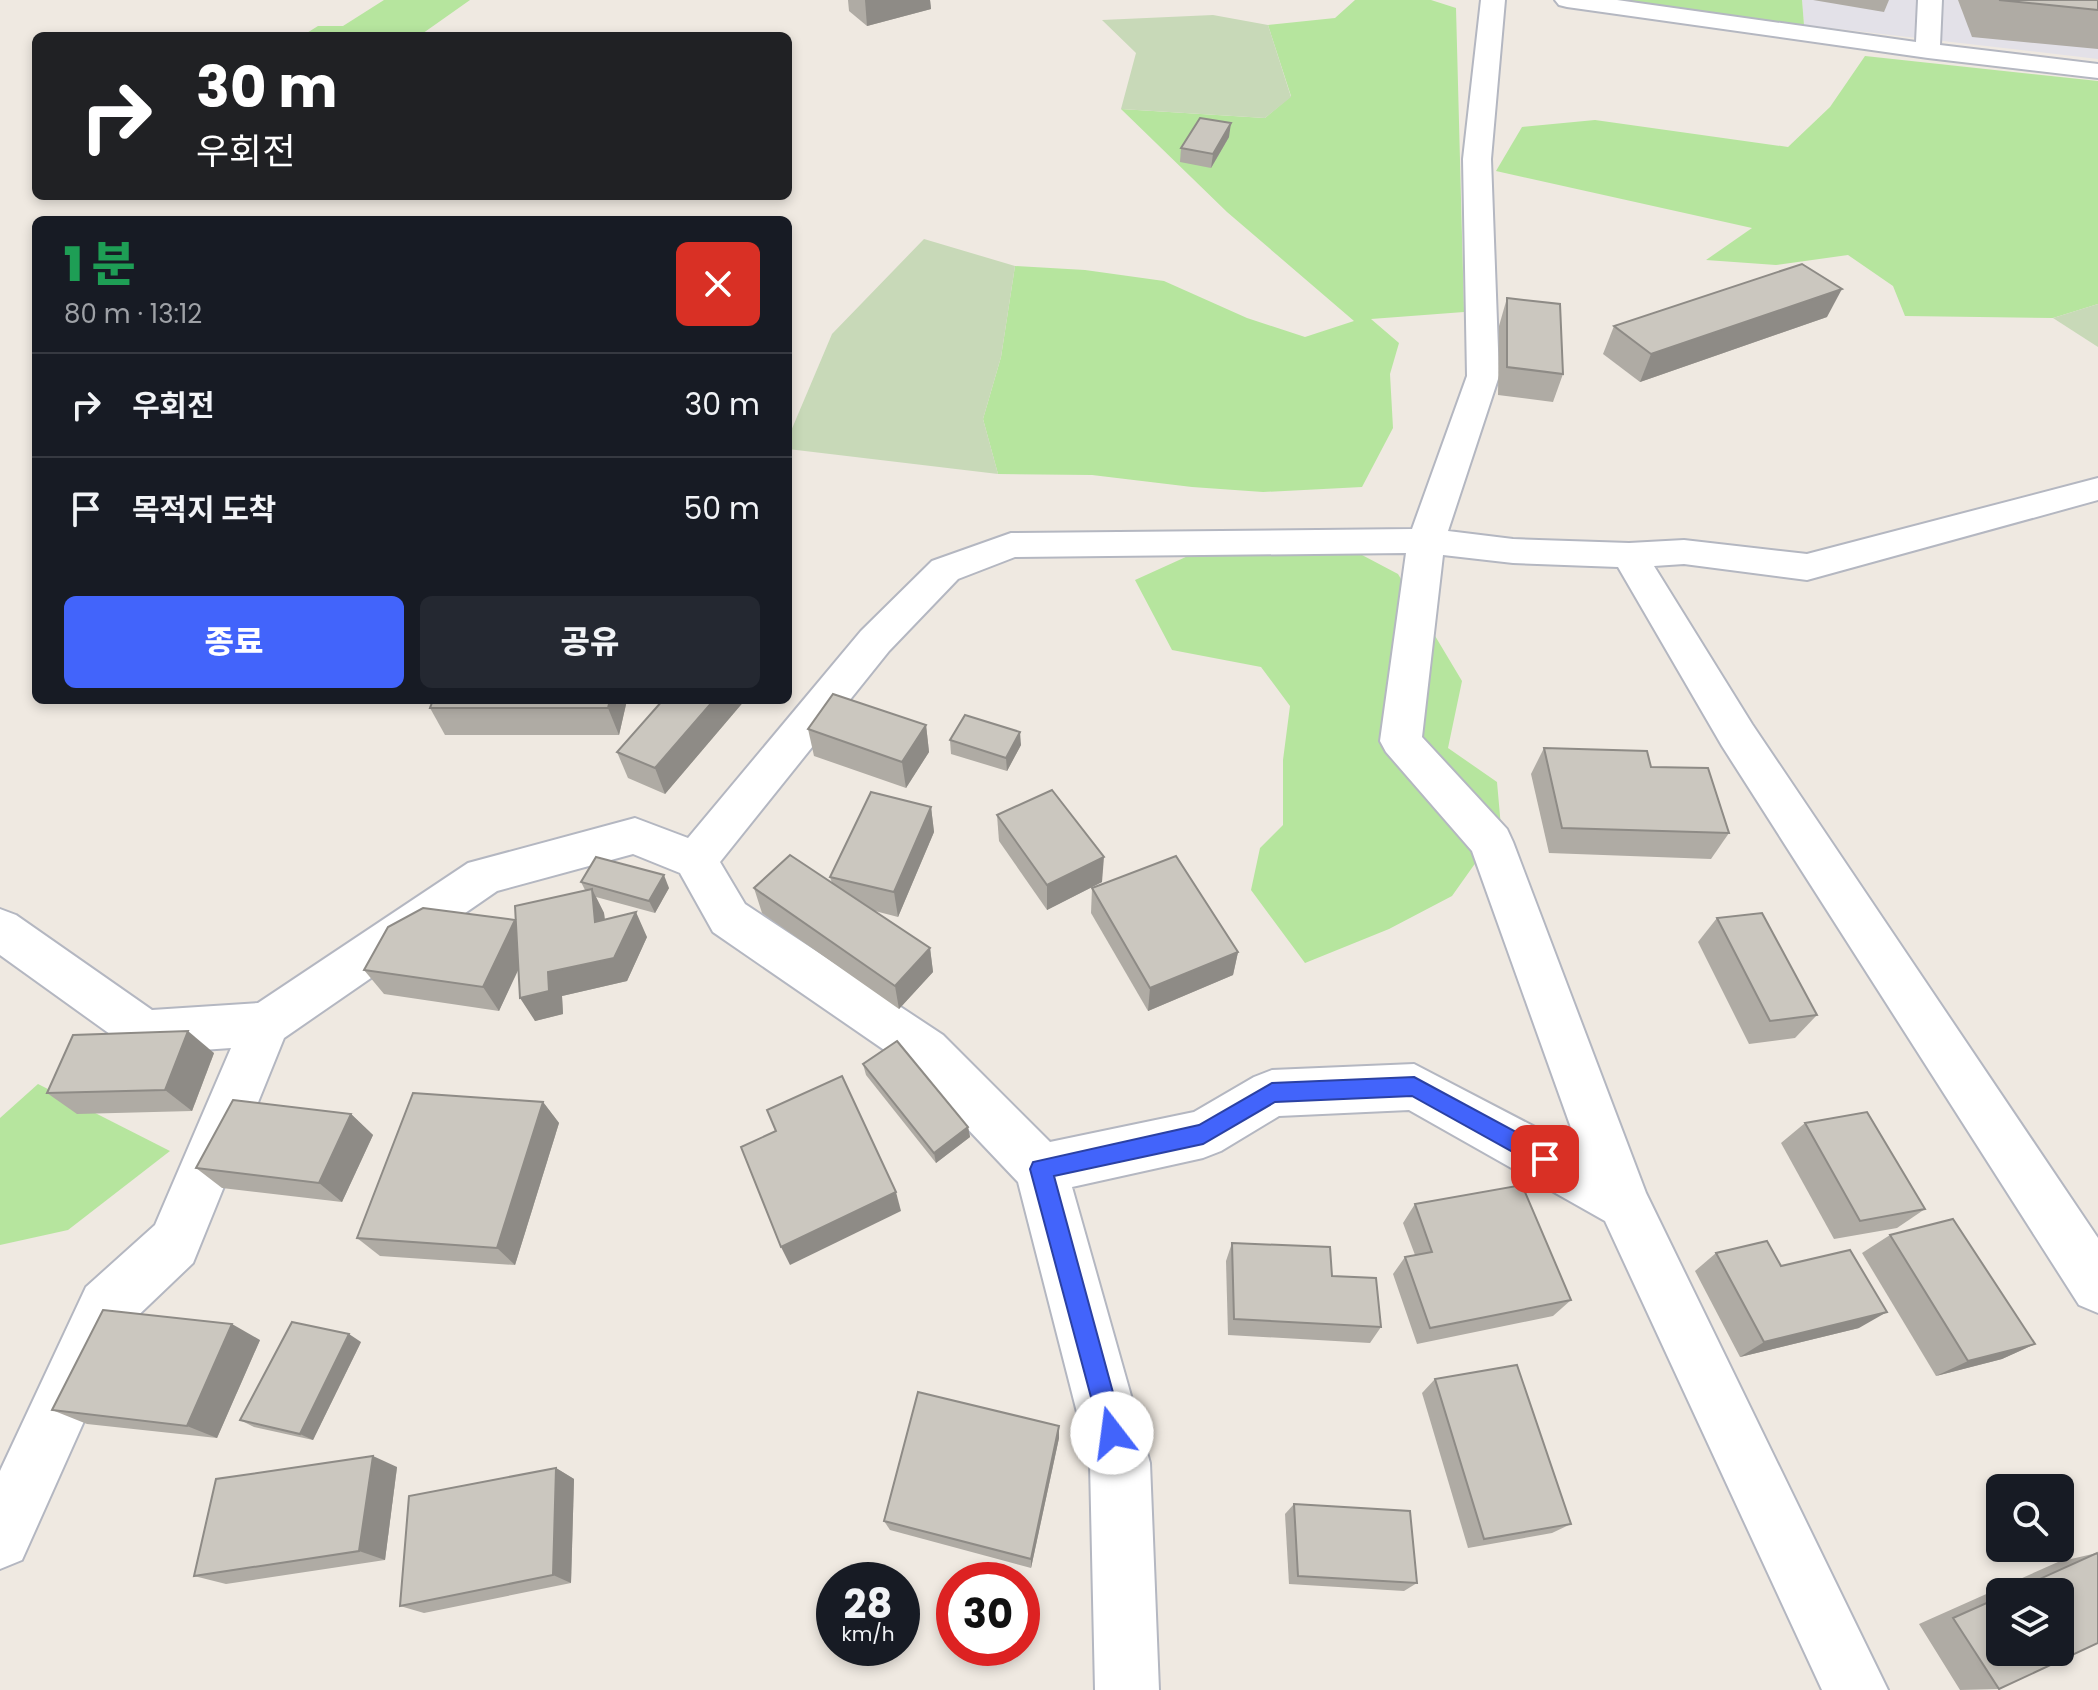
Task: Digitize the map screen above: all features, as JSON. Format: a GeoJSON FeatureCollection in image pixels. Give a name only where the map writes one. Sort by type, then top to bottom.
{"type":"FeatureCollection","features":[{"type":"Feature","properties":{"kind":"street"},"geometry":{"type":"LineString","coordinates":[[1493,0],[1477,159],[1483,376],[1426,541],[1401,741],[1491,842],[1624,1203],[1856,1690]]}},
{"type":"Feature","properties":{"kind":"street"},"geometry":{"type":"LineString","coordinates":[[1567,0],[1928,51],[2098,71]]}},
{"type":"Feature","properties":{"kind":"street"},"geometry":{"type":"LineString","coordinates":[[1928,51],[1930,0]]}},
{"type":"Feature","properties":{"kind":"street"},"geometry":{"type":"LineString","coordinates":[[696,860],[875,641],[945,570],[1011,545],[1426,541],[1513,551],[1629,555],[1684,552],[1807,567],[2098,489]]}},
{"type":"Feature","properties":{"kind":"street"},"geometry":{"type":"LineString","coordinates":[[1629,555],[1737,735],[2098,1286]]}},
{"type":"Feature","properties":{"kind":"street"},"geometry":{"type":"LineString","coordinates":[[0,929],[145,1032],[266,1024],[484,876],[635,836],[696,860],[729,918],[926,1051],[1041,1169],[1120,1463],[1127,1690]]}},
{"type":"Feature","properties":{"kind":"street"},"geometry":{"type":"LineString","coordinates":[[0,1538],[106,1307],[174,1244],[266,1024]]}},
{"type":"Feature","properties":{"kind":"street"},"geometry":{"type":"LineString","coordinates":[[1041,1169],[1203,1134],[1272,1093],[1414,1087],[1624,1203]]}},
{"type":"Feature","properties":{"kind":"shaded area"},"geometry":{"type":"Polygon","coordinates":[[[1802,0],[2098,0],[2098,59],[1804,25],[1802,0]]]}},
{"type":"Feature","properties":{"kind":"green space"},"geometry":{"type":"Polygon","coordinates":[[[384,0],[470,0],[425,32],[308,32],[318,26],[343,26],[384,0]]]}},
{"type":"Feature","properties":{"kind":"green space"},"geometry":{"type":"Polygon","coordinates":[[[1355,0],[1431,0],[1456,8],[1464,312],[1371,319],[1399,343],[1390,374],[1393,428],[1362,487],[1263,492],[1092,475],[998,474],[983,419],[1001,357],[1015,266],[1085,270],[1164,281],[1247,318],[1305,337],[1354,321],[1227,212],[1121,109],[1265,118],[1291,96],[1268,25],[1335,18],[1355,0]]]}},
{"type":"Feature","properties":{"kind":"green space"},"geometry":{"type":"Polygon","coordinates":[[[1612,0],[1802,0],[1804,25],[1803,25],[1612,0]]]}},
{"type":"Feature","properties":{"kind":"green space"},"geometry":{"type":"Polygon","coordinates":[[[1213,15],[1268,25],[1291,97],[1265,118],[1121,109],[1136,53],[1102,20],[1213,15]]]}},
{"type":"Feature","properties":{"kind":"green space"},"geometry":{"type":"Polygon","coordinates":[[[1865,56],[2098,81],[2098,304],[2053,318],[1905,316],[1893,286],[1848,255],[1776,265],[1706,260],[1752,228],[1496,171],[1522,127],[1595,120],[1788,147],[1830,107],[1865,56]]]}},
{"type":"Feature","properties":{"kind":"green space"},"geometry":{"type":"Polygon","coordinates":[[[924,239],[1015,266],[1001,357],[983,419],[998,474],[792,449],[792,429],[832,334],[924,239]]]}},
{"type":"Feature","properties":{"kind":"green space"},"geometry":{"type":"Polygon","coordinates":[[[2098,304],[2098,347],[2053,318],[2098,304]]]}},
{"type":"Feature","properties":{"kind":"green space"},"geometry":{"type":"Polygon","coordinates":[[[1199,551],[1362,555],[1398,574],[1462,681],[1448,748],[1497,782],[1501,827],[1452,896],[1389,929],[1305,963],[1251,890],[1260,848],[1283,825],[1283,760],[1290,706],[1261,667],[1172,650],[1135,580],[1199,551]]]}},
{"type":"Feature","properties":{"kind":"green space"},"geometry":{"type":"Polygon","coordinates":[[[38,1084],[170,1151],[68,1230],[0,1245],[0,1118],[38,1084]]]}},
{"type":"Feature","properties":{"kind":"building"},"geometry":{"type":"Polygon","coordinates":[[[1999,0],[2098,0],[2098,10],[1999,0]]]}},
{"type":"Feature","properties":{"kind":"building"},"geometry":{"type":"Polygon","coordinates":[[[1200,118],[1231,123],[1213,154],[1181,148],[1200,118]]]}},
{"type":"Feature","properties":{"kind":"building"},"geometry":{"type":"Polygon","coordinates":[[[1802,264],[1842,289],[1651,354],[1614,326],[1802,264]]]}},
{"type":"Feature","properties":{"kind":"building"},"geometry":{"type":"Polygon","coordinates":[[[1507,298],[1560,304],[1563,374],[1507,367],[1507,298]]]}},
{"type":"Feature","properties":{"kind":"building"},"geometry":{"type":"Polygon","coordinates":[[[833,694],[926,725],[902,762],[808,729],[833,694]]]}},
{"type":"Feature","properties":{"kind":"building"},"geometry":{"type":"Polygon","coordinates":[[[432,704],[609,704],[608,708],[430,708],[432,704]]]}},
{"type":"Feature","properties":{"kind":"building"},"geometry":{"type":"Polygon","coordinates":[[[659,704],[711,704],[655,768],[617,752],[659,704]]]}},
{"type":"Feature","properties":{"kind":"building"},"geometry":{"type":"Polygon","coordinates":[[[965,715],[1020,732],[1006,758],[950,740],[965,715]]]}},
{"type":"Feature","properties":{"kind":"building"},"geometry":{"type":"Polygon","coordinates":[[[1544,748],[1647,751],[1651,767],[1708,768],[1729,833],[1562,828],[1544,748]]]}},
{"type":"Feature","properties":{"kind":"building"},"geometry":{"type":"Polygon","coordinates":[[[1052,790],[1104,857],[1047,885],[997,815],[1052,790]]]}},
{"type":"Feature","properties":{"kind":"building"},"geometry":{"type":"Polygon","coordinates":[[[871,792],[931,807],[894,892],[830,877],[871,792]]]}},
{"type":"Feature","properties":{"kind":"building"},"geometry":{"type":"Polygon","coordinates":[[[790,855],[930,948],[895,986],[754,888],[790,855]]]}},
{"type":"Feature","properties":{"kind":"building"},"geometry":{"type":"Polygon","coordinates":[[[1176,856],[1238,952],[1150,988],[1092,888],[1176,856]]]}},
{"type":"Feature","properties":{"kind":"building"},"geometry":{"type":"Polygon","coordinates":[[[596,857],[664,875],[649,901],[581,882],[596,857]]]}},
{"type":"Feature","properties":{"kind":"building"},"geometry":{"type":"Polygon","coordinates":[[[592,889],[595,922],[636,912],[614,958],[548,972],[549,991],[520,998],[515,906],[592,889]]]}},
{"type":"Feature","properties":{"kind":"building"},"geometry":{"type":"Polygon","coordinates":[[[423,908],[515,920],[483,987],[364,970],[388,927],[423,908]]]}},
{"type":"Feature","properties":{"kind":"building"},"geometry":{"type":"Polygon","coordinates":[[[1762,913],[1817,1015],[1770,1021],[1717,918],[1762,913]]]}},
{"type":"Feature","properties":{"kind":"building"},"geometry":{"type":"Polygon","coordinates":[[[188,1031],[165,1090],[47,1093],[73,1035],[188,1031]]]}},
{"type":"Feature","properties":{"kind":"building"},"geometry":{"type":"Polygon","coordinates":[[[897,1041],[968,1127],[934,1153],[863,1064],[897,1041]]]}},
{"type":"Feature","properties":{"kind":"building"},"geometry":{"type":"Polygon","coordinates":[[[842,1076],[896,1192],[781,1247],[741,1147],[776,1131],[767,1110],[842,1076]]]}},
{"type":"Feature","properties":{"kind":"building"},"geometry":{"type":"Polygon","coordinates":[[[413,1093],[543,1102],[497,1248],[357,1238],[413,1093]]]}},
{"type":"Feature","properties":{"kind":"building"},"geometry":{"type":"Polygon","coordinates":[[[233,1100],[351,1114],[319,1183],[196,1168],[233,1100]]]}},
{"type":"Feature","properties":{"kind":"building"},"geometry":{"type":"Polygon","coordinates":[[[1867,1112],[1925,1209],[1860,1221],[1805,1123],[1867,1112]]]}},
{"type":"Feature","properties":{"kind":"building"},"geometry":{"type":"Polygon","coordinates":[[[1522,1185],[1571,1300],[1430,1328],[1405,1257],[1432,1252],[1415,1204],[1522,1185]]]}},
{"type":"Feature","properties":{"kind":"building"},"geometry":{"type":"Polygon","coordinates":[[[1953,1219],[2035,1344],[1968,1361],[1890,1235],[1953,1219]]]}},
{"type":"Feature","properties":{"kind":"building"},"geometry":{"type":"Polygon","coordinates":[[[1767,1241],[1781,1266],[1850,1250],[1887,1312],[1764,1342],[1716,1253],[1767,1241]]]}},
{"type":"Feature","properties":{"kind":"building"},"geometry":{"type":"Polygon","coordinates":[[[1232,1243],[1330,1247],[1332,1276],[1376,1278],[1381,1327],[1234,1319],[1232,1243]]]}},
{"type":"Feature","properties":{"kind":"building"},"geometry":{"type":"Polygon","coordinates":[[[103,1310],[232,1324],[187,1426],[52,1410],[103,1310]]]}},
{"type":"Feature","properties":{"kind":"building"},"geometry":{"type":"Polygon","coordinates":[[[292,1322],[349,1334],[300,1434],[240,1420],[292,1322]]]}},
{"type":"Feature","properties":{"kind":"building"},"geometry":{"type":"Polygon","coordinates":[[[1517,1365],[1571,1524],[1484,1539],[1435,1379],[1517,1365]]]}},
{"type":"Feature","properties":{"kind":"building"},"geometry":{"type":"Polygon","coordinates":[[[918,1392],[1059,1426],[1031,1559],[884,1521],[918,1392]]]}},
{"type":"Feature","properties":{"kind":"building"},"geometry":{"type":"Polygon","coordinates":[[[373,1456],[359,1551],[194,1576],[216,1479],[373,1456]]]}},
{"type":"Feature","properties":{"kind":"building"},"geometry":{"type":"Polygon","coordinates":[[[556,1468],[553,1575],[400,1606],[409,1496],[556,1468]]]}},
{"type":"Feature","properties":{"kind":"building"},"geometry":{"type":"Polygon","coordinates":[[[1294,1504],[1410,1511],[1417,1583],[1298,1576],[1294,1504]]]}},
{"type":"Feature","properties":{"kind":"building"},"geometry":{"type":"Polygon","coordinates":[[[2097,1553],[2098,1643],[2074,1654],[2074,1578],[2042,1578],[2097,1553]]]}},
{"type":"Feature","properties":{"kind":"building"},"geometry":{"type":"Polygon","coordinates":[[[1986,1603],[1986,1666],[2048,1666],[1999,1689],[1953,1618],[1986,1603]]]}},
{"type":"Feature","properties":{"kind":"route"},"geometry":{"type":"LineString","coordinates":[[1112,1433],[1041,1169],[1203,1134],[1272,1093],[1414,1087],[1545,1159]]}}]}
